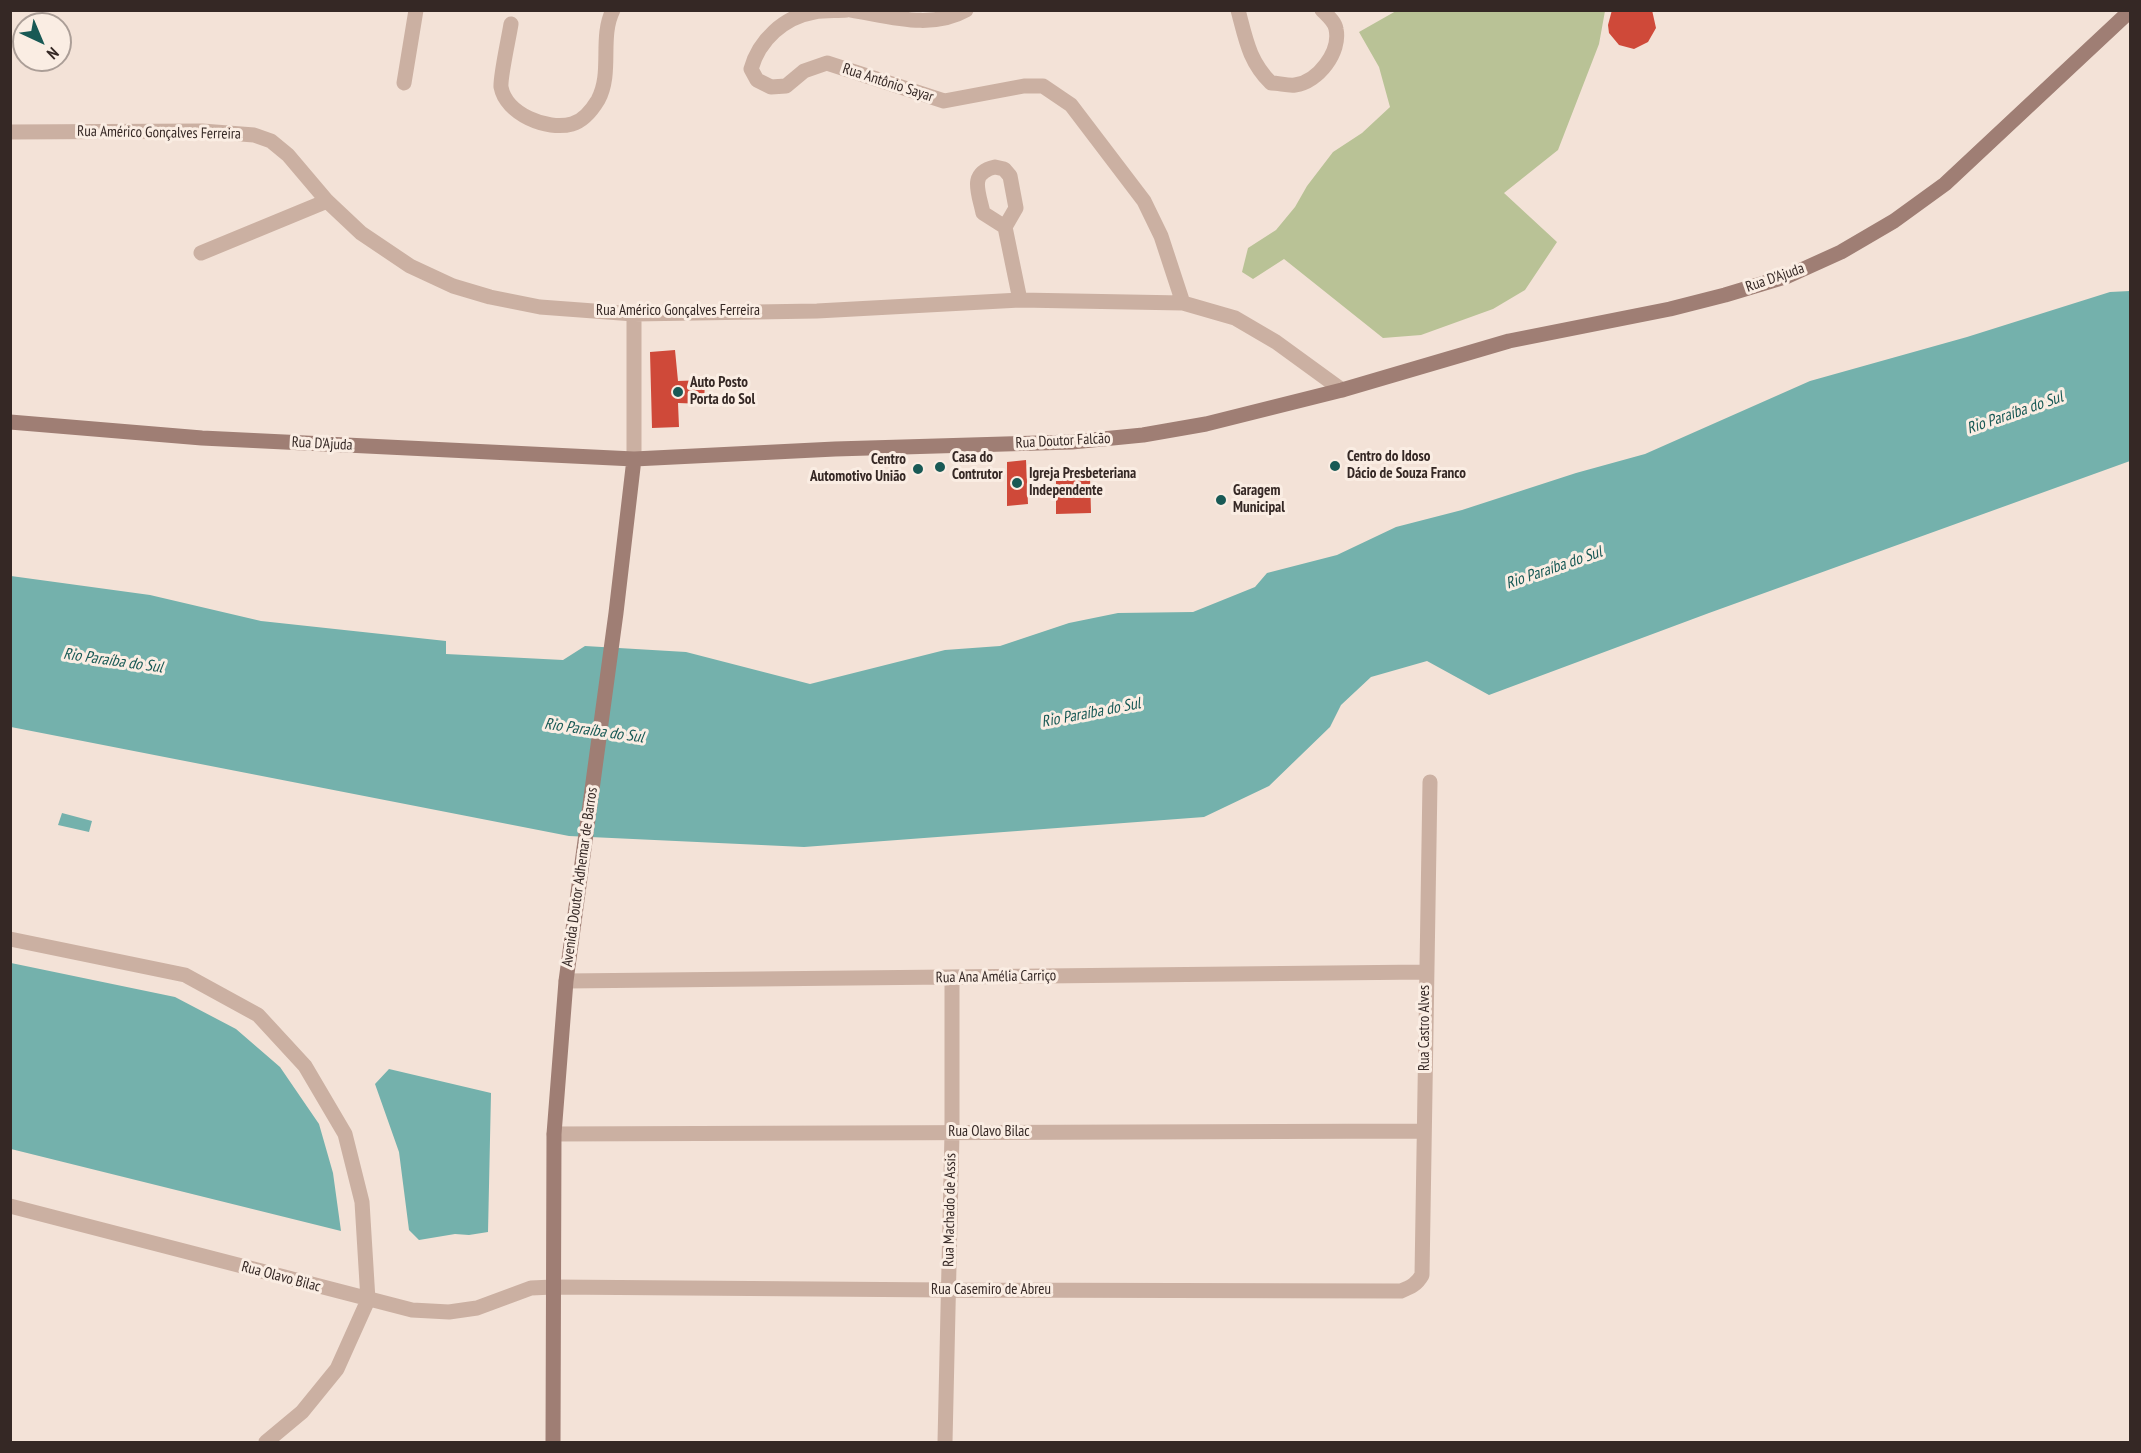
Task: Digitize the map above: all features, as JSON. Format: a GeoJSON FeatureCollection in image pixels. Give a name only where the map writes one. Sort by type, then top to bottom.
{"type":"FeatureCollection","features":[{"type":"Feature","properties":{"kind":"main road","name":"Rua D'Ajuda"},"geometry":{"type":"LineString","coordinates":[[1342,390],[1509,341],[1670,309],[1725,295],[1788,276],[1841,252],[1894,221],[1945,184],[2130,11]]}},
{"type":"Feature","properties":{"kind":"main road","name":"Rua Doutor Falcão"},"geometry":{"type":"LineString","coordinates":[[634,459],[1072,442],[1143,435],[1206,424],[1342,390]]}},
{"type":"Feature","properties":{"kind":"main road","name":"Rua D'Ajuda"},"geometry":{"type":"LineString","coordinates":[[10,422],[202,438],[634,459]]}},
{"type":"Feature","properties":{"kind":"main road","name":"Avenida Doutor Adhemar de Barros"},"geometry":{"type":"LineString","coordinates":[[553,1443],[554,1134],[566,981],[616,613],[634,459]]}},
{"type":"Feature","properties":{"kind":"street"},"geometry":{"type":"LineString","coordinates":[[404,83],[416,10]]}},
{"type":"Feature","properties":{"kind":"street"},"geometry":{"type":"LineString","coordinates":[[511,24],[501,87],[508,105],[523,117],[551,124],[572,124],[587,116],[599,98],[605,76],[606,31],[613,10]]}},
{"type":"Feature","properties":{"kind":"street","name":"Rua Antônio Sayar"},"geometry":{"type":"LineString","coordinates":[[966,10],[952,19],[923,21],[849,10],[813,12],[788,22],[767,36],[755,54],[751,69],[757,80],[771,87],[786,87],[804,71],[827,63],[944,101],[1024,86],[1043,86],[1071,105],[1144,201],[1161,236],[1183,303]]}},
{"type":"Feature","properties":{"kind":"street"},"geometry":{"type":"LineString","coordinates":[[1238,10],[1249,53],[1260,71],[1271,83],[1296,85],[1318,75],[1338,41],[1336,26],[1323,10]]}},
{"type":"Feature","properties":{"kind":"street","name":"Rua Américo Gonçalves Ferreira"},"geometry":{"type":"LineString","coordinates":[[10,132],[202,131],[254,135],[270,141],[288,154],[327,201],[362,233],[410,266],[453,286],[490,297],[540,307],[634,314],[817,311],[1020,300],[1183,303],[1235,318],[1276,342],[1342,390]]}},
{"type":"Feature","properties":{"kind":"street"},"geometry":{"type":"LineString","coordinates":[[201,253],[327,201]]}},
{"type":"Feature","properties":{"kind":"street"},"geometry":{"type":"LineString","coordinates":[[1005,227],[1020,300]]}},
{"type":"Feature","properties":{"kind":"street","name":"Avenida Doutor Adhemar de Barros"},"geometry":{"type":"LineString","coordinates":[[634,314],[634,459]]}},
{"type":"Feature","properties":{"kind":"street","name":"Rua Castro Alves"},"geometry":{"type":"LineString","coordinates":[[1422,1275],[1425,972],[1430,782]]}},
{"type":"Feature","properties":{"kind":"street"},"geometry":{"type":"LineString","coordinates":[[10,939],[185,975],[258,1015],[305,1066],[345,1134],[362,1202],[368,1300],[337,1369],[302,1412],[266,1443]]}},
{"type":"Feature","properties":{"kind":"street","name":"Rua Ana Amélia Carriço"},"geometry":{"type":"LineString","coordinates":[[566,981],[1425,972]]}},
{"type":"Feature","properties":{"kind":"street","name":"Rua Machado de Assis"},"geometry":{"type":"LineString","coordinates":[[945,1443],[952,1132],[952,978]]}},
{"type":"Feature","properties":{"kind":"street","name":"Rua Olavo Bilac"},"geometry":{"type":"LineString","coordinates":[[554,1134],[1424,1131]]}},
{"type":"Feature","properties":{"kind":"street","name":"Rua Olavo Bilac"},"geometry":{"type":"LineString","coordinates":[[10,1206],[412,1310],[449,1312],[477,1308],[531,1288],[553,1287]]}},
{"type":"Feature","properties":{"kind":"street","name":"Rua Casemiro de Abreu"},"geometry":{"type":"LineString","coordinates":[[553,1287],[1401,1291],[1411,1288],[1422,1275]]}},
{"type":"Feature","properties":{"kind":"green space"},"geometry":{"type":"Polygon","coordinates":[[[1396,11],[1605,11],[1599,44],[1558,150],[1504,193],[1557,242],[1525,290],[1493,309],[1421,335],[1383,338],[1284,259],[1253,279],[1242,272],[1248,248],[1276,230],[1333,152],[1362,133],[1390,107],[1379,67],[1359,32],[1396,11]]]}},
{"type":"Feature","properties":{"kind":"water","name":"Rio Paraíba do Sul"},"geometry":{"type":"Polygon","coordinates":[[[2130,291],[2130,461],[1489,695],[1427,661],[1371,677],[1341,705],[1330,727],[1269,786],[1204,817],[804,847],[569,836],[11,727],[11,576],[150,595],[261,621],[446,641],[446,654],[563,660],[585,646],[686,652],[810,684],[945,650],[1000,646],[1069,623],[1118,613],[1193,612],[1255,587],[1267,573],[1337,555],[1396,527],[1462,510],[1576,473],[1645,454],[1810,381],[1967,337],[2110,292],[2130,291]]]}},
{"type":"Feature","properties":{"kind":"water"},"geometry":{"type":"Polygon","coordinates":[[[62,813],[92,821],[89,832],[58,825],[62,813]]]}},
{"type":"Feature","properties":{"kind":"water"},"geometry":{"type":"Polygon","coordinates":[[[11,963],[175,997],[236,1029],[280,1067],[319,1124],[333,1173],[341,1231],[11,1149],[11,963]]]}},
{"type":"Feature","properties":{"kind":"water"},"geometry":{"type":"Polygon","coordinates":[[[389,1069],[491,1093],[488,1232],[469,1235],[455,1234],[419,1240],[409,1230],[399,1152],[375,1084],[389,1069]]]}},
{"type":"Feature","properties":{"kind":"building"},"geometry":{"type":"Polygon","coordinates":[[[1612,10],[1652,10],[1656,28],[1648,42],[1634,49],[1619,45],[1609,33],[1608,25],[1612,10]]]}},
{"type":"Feature","properties":{"kind":"building","name":"Auto Posto Porta do Sol"},"geometry":{"type":"Polygon","coordinates":[[[675,350],[678,381],[705,380],[704,404],[678,403],[679,427],[652,428],[650,352],[675,350]]]}},
{"type":"Feature","properties":{"kind":"building","name":"Igreja Presbeteriana Independente"},"geometry":{"type":"Polygon","coordinates":[[[1026,460],[1028,504],[1007,506],[1007,462],[1026,460]]]}},
{"type":"Feature","properties":{"kind":"building"},"geometry":{"type":"Polygon","coordinates":[[[1062,475],[1090,476],[1091,513],[1056,514],[1056,481],[1062,481],[1062,475]]]}},
{"type":"Feature","properties":{"kind":"place","name":"Auto Posto Porta do Sol"},"geometry":{"type":"Point","coordinates":[678,392]}},
{"type":"Feature","properties":{"kind":"place","name":"Centro do Idoso Dácio de Souza Franco"},"geometry":{"type":"Point","coordinates":[1335,466]}},
{"type":"Feature","properties":{"kind":"place","name":"Casa do Contrutor"},"geometry":{"type":"Point","coordinates":[940,467]}},
{"type":"Feature","properties":{"kind":"place","name":"Centro Automotivo União"},"geometry":{"type":"Point","coordinates":[918,469]}},
{"type":"Feature","properties":{"kind":"place","name":"Igreja Presbeteriana Independente"},"geometry":{"type":"Point","coordinates":[1017,483]}},
{"type":"Feature","properties":{"kind":"place","name":"Garagem Municipal"},"geometry":{"type":"Point","coordinates":[1221,500]}}]}
